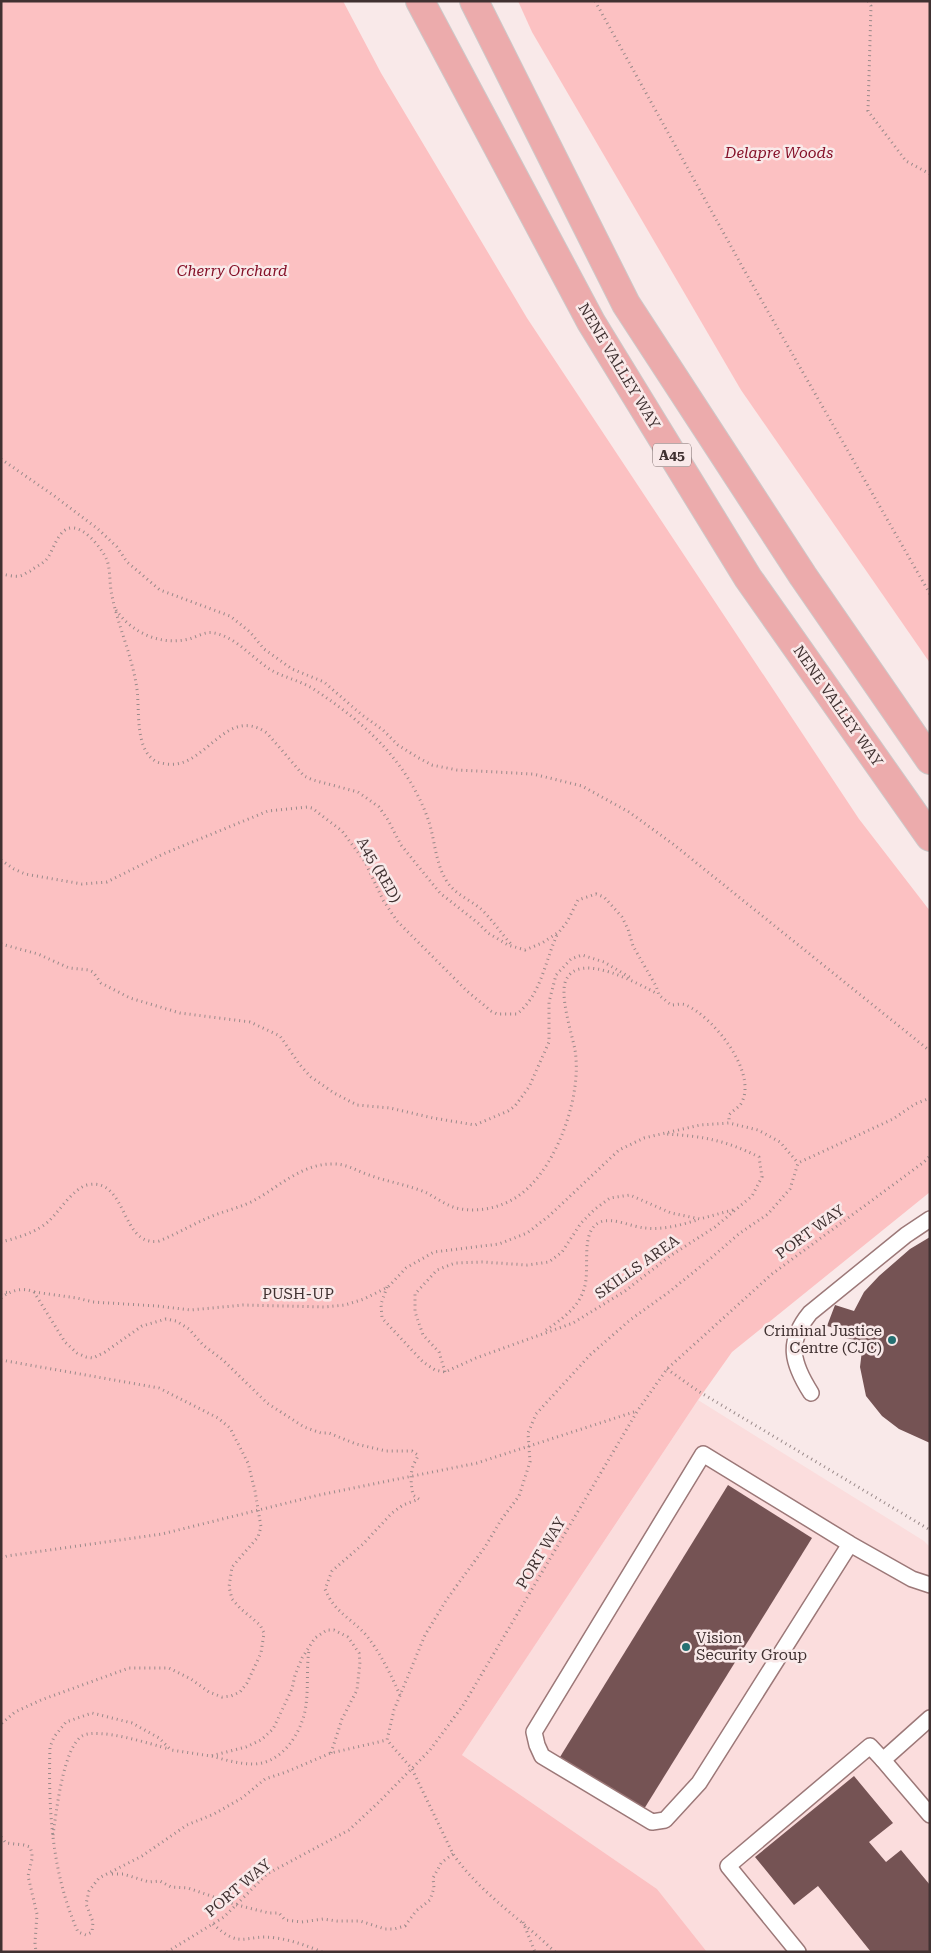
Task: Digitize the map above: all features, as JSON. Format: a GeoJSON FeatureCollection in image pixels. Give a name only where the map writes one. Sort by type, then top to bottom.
{"type":"FeatureCollection","features":[{"type":"Feature","properties":{"kind":"highway","name":"NENE VALLEY WAY"},"geometry":{"type":"LineString","coordinates":[[420,1],[586,313],[606,347],[748,578],[930,837]]}},
{"type":"Feature","properties":{"kind":"highway","name":"A45"},"geometry":{"type":"LineString","coordinates":[[474,1],[626,304],[803,576],[930,760]]}},
{"type":"Feature","properties":{"kind":"lane"},"geometry":{"type":"LineString","coordinates":[[811,1393],[801,1378],[794,1361],[795,1342],[799,1326],[810,1314],[906,1235],[930,1219]]}},
{"type":"Feature","properties":{"kind":"lane"},"geometry":{"type":"LineString","coordinates":[[850,1544],[699,1783],[665,1820],[652,1822],[542,1756],[534,1732],[703,1454],[850,1544],[912,1579],[930,1585]]}},
{"type":"Feature","properties":{"kind":"lane"},"geometry":{"type":"LineString","coordinates":[[882,1760],[930,1718]]}},
{"type":"Feature","properties":{"kind":"lane"},"geometry":{"type":"LineString","coordinates":[[798,1952],[728,1866],[870,1746],[930,1815]]}},
{"type":"Feature","properties":{"kind":"path"},"geometry":{"type":"LineString","coordinates":[[595,1],[743,268],[930,594]]}},
{"type":"Feature","properties":{"kind":"path"},"geometry":{"type":"LineString","coordinates":[[868,1],[871,6],[868,110],[906,161],[930,174]]}},
{"type":"Feature","properties":{"kind":"path"},"geometry":{"type":"LineString","coordinates":[[1,460],[53,494],[98,530],[116,547],[127,562],[160,590],[230,616],[250,632],[264,649],[292,669],[324,682],[362,715],[383,730],[398,746],[432,765],[458,770],[533,774],[582,786],[629,812],[673,844],[930,1051]]}},
{"type":"Feature","properties":{"kind":"path"},"geometry":{"type":"LineString","coordinates":[[1,574],[22,576],[38,566],[50,554],[59,535],[68,528],[77,528],[92,540],[107,560],[114,605],[136,682],[141,742],[146,754],[157,762],[180,763],[204,749],[233,727],[248,726],[260,729],[266,733],[304,776],[358,792],[379,807],[401,845],[440,893],[478,923],[488,934],[516,948],[525,950],[550,940],[558,933]]}},
{"type":"Feature","properties":{"kind":"path"},"geometry":{"type":"LineString","coordinates":[[114,605],[124,621],[144,635],[165,640],[188,640],[208,632],[228,638],[271,670],[314,689],[363,727],[384,745],[418,795],[447,882],[454,890],[480,908],[516,948]]}},
{"type":"Feature","properties":{"kind":"path","name":"A45 (RED)"},"geometry":{"type":"LineString","coordinates":[[1,860],[25,874],[82,884],[107,882],[163,854],[268,811],[308,807],[317,811],[342,831],[365,862],[382,900],[397,921],[467,991],[497,1014],[517,1014],[527,1003],[536,989],[558,933],[567,922],[578,900],[596,894],[604,897],[622,917],[633,946],[656,986],[659,995]]}},
{"type":"Feature","properties":{"kind":"path"},"geometry":{"type":"LineString","coordinates":[[1,944],[38,954],[69,968],[89,970],[93,972],[100,983],[130,998],[180,1013],[250,1022],[280,1036],[300,1065],[311,1077],[340,1097],[357,1105],[390,1108],[476,1125],[508,1112],[516,1106],[529,1087],[549,1042],[549,1002],[556,975],[567,963],[582,955],[592,957],[604,962],[659,995],[671,1005],[685,1004],[698,1013],[730,1044],[743,1070],[746,1082],[743,1100],[729,1115],[729,1123]]}},
{"type":"Feature","properties":{"kind":"path"},"geometry":{"type":"LineString","coordinates":[[1,1242],[42,1226],[81,1188],[95,1185],[108,1188],[115,1195],[137,1234],[144,1240],[159,1241],[208,1218],[241,1207],[306,1168],[319,1164],[351,1167],[368,1175],[428,1194],[439,1201],[461,1209],[483,1210],[509,1202],[520,1196],[530,1187],[545,1168],[560,1139],[574,1094],[577,1065],[565,1007],[564,985],[566,978],[577,970],[591,968],[639,983]]}},
{"type":"Feature","properties":{"kind":"path"},"geometry":{"type":"LineString","coordinates":[[387,1740],[400,1696],[429,1628],[447,1598],[485,1547],[501,1520],[519,1496],[530,1462],[528,1433],[536,1414],[590,1354],[630,1320],[711,1258],[740,1232],[768,1214],[790,1190],[798,1163],[893,1119],[915,1104],[930,1098]]}},
{"type":"Feature","properties":{"kind":"path","name":"PUSH-UP"},"geometry":{"type":"LineString","coordinates":[[1,1293],[23,1289],[93,1302],[191,1310],[243,1305],[324,1307],[345,1305],[364,1299],[388,1287],[406,1268],[434,1252],[499,1244],[527,1233],[549,1216],[619,1150],[644,1138],[700,1125],[729,1123],[758,1130],[780,1142],[798,1163]]}},
{"type":"Feature","properties":{"kind":"path","name":"SKILLS AREA"},"geometry":{"type":"LineString","coordinates":[[659,1134],[714,1139],[738,1147],[759,1158],[762,1177],[752,1196],[715,1227],[670,1256],[625,1291],[573,1323],[476,1358],[445,1372],[440,1352],[423,1335],[415,1312],[415,1294],[437,1270],[455,1263],[527,1264],[549,1262],[562,1252],[580,1223],[610,1198],[630,1195],[671,1213],[700,1219]]}},
{"type":"Feature","properties":{"kind":"path","name":"PORT WAY"},"geometry":{"type":"LineString","coordinates":[[167,1952],[213,1924],[237,1905],[267,1874],[349,1830],[412,1769],[430,1750],[464,1704],[638,1410],[667,1370],[772,1274],[930,1156]]}},
{"type":"Feature","properties":{"kind":"path","name":"SKILLS AREA"},"geometry":{"type":"LineString","coordinates":[[544,1332],[570,1312],[584,1290],[587,1272],[587,1241],[596,1225],[603,1221],[645,1228],[683,1225],[737,1208]]}},
{"type":"Feature","properties":{"kind":"path"},"geometry":{"type":"LineString","coordinates":[[388,1287],[381,1304],[382,1318],[423,1362],[435,1370],[445,1372]]}},
{"type":"Feature","properties":{"kind":"path"},"geometry":{"type":"LineString","coordinates":[[1,1298],[13,1291]]}},
{"type":"Feature","properties":{"kind":"path"},"geometry":{"type":"LineString","coordinates":[[34,1292],[66,1342],[77,1353],[86,1357],[93,1358],[105,1352],[134,1330],[148,1324],[166,1319],[184,1324],[199,1339],[203,1346],[223,1360],[267,1403],[304,1427],[321,1433],[330,1433],[356,1444],[386,1451],[412,1451],[418,1455],[413,1465],[412,1477],[413,1495],[419,1499],[403,1505],[392,1513],[363,1544],[332,1571],[325,1590],[330,1602],[366,1635],[391,1676],[400,1696]]}},
{"type":"Feature","properties":{"kind":"path"},"geometry":{"type":"LineString","coordinates":[[1,1360],[159,1388],[218,1418],[230,1428],[248,1463],[261,1527],[258,1536],[232,1567],[229,1587],[232,1598],[240,1608],[260,1625],[264,1634],[261,1653],[247,1683],[240,1692],[231,1696],[222,1697],[209,1692],[169,1668],[129,1668],[41,1700],[15,1712],[1,1724]]}},
{"type":"Feature","properties":{"kind":"path"},"geometry":{"type":"LineString","coordinates":[[667,1370],[698,1391],[930,1530]]}},
{"type":"Feature","properties":{"kind":"path"},"geometry":{"type":"LineString","coordinates":[[1,1558],[162,1534],[319,1496],[477,1463],[638,1410]]}},
{"type":"Feature","properties":{"kind":"path"},"geometry":{"type":"LineString","coordinates":[[211,1756],[246,1747],[261,1740],[272,1729],[292,1689],[302,1658],[315,1638],[321,1633],[334,1630],[348,1637],[358,1653],[359,1672],[357,1690],[342,1719],[331,1753]]}},
{"type":"Feature","properties":{"kind":"path"},"geometry":{"type":"LineString","coordinates":[[53,1841],[56,1814],[68,1757],[80,1738],[90,1734],[121,1736],[171,1750],[211,1756],[244,1764],[255,1764],[270,1760],[288,1747],[305,1712],[310,1646]]}},
{"type":"Feature","properties":{"kind":"path"},"geometry":{"type":"LineString","coordinates":[[171,1750],[159,1738],[132,1723],[92,1713],[66,1722],[54,1737],[50,1747],[50,1816],[53,1841],[68,1905],[78,1932],[86,1935],[92,1932],[93,1922],[86,1904],[89,1891],[99,1878],[142,1856],[187,1825],[214,1814],[242,1798],[266,1779],[331,1753],[387,1740]]}},
{"type":"Feature","properties":{"kind":"path"},"geometry":{"type":"LineString","coordinates":[[387,1740],[412,1769],[453,1854],[482,1889],[523,1922],[555,1952]]}},
{"type":"Feature","properties":{"kind":"path"},"geometry":{"type":"LineString","coordinates":[[1,1837],[6,1843],[30,1847],[32,1852],[28,1876],[37,1914],[36,1952]]}},
{"type":"Feature","properties":{"kind":"path"},"geometry":{"type":"LineString","coordinates":[[110,1874],[123,1874],[149,1882],[160,1881],[171,1887],[188,1888],[237,1905],[268,1913],[278,1913],[284,1920],[302,1922],[323,1919],[360,1921],[385,1929],[394,1929],[405,1926],[416,1911],[430,1900],[434,1888],[433,1878],[438,1868],[441,1863],[453,1854]]}},
{"type":"Feature","properties":{"kind":"path"},"geometry":{"type":"LineString","coordinates":[[523,1922],[535,1952]]}},
{"type":"Feature","properties":{"kind":"path"},"geometry":{"type":"LineString","coordinates":[[213,1924],[232,1939],[276,1938],[322,1952]]}},
{"type":"Feature","properties":{"kind":"shaded area"},"geometry":{"type":"Polygon","coordinates":[[[698,1400],[924,1541],[930,1547],[930,1952],[707,1952],[657,1889],[462,1755],[698,1400]]]}},
{"type":"Feature","properties":{"kind":"green space","name":"Cherry Orchard"},"geometry":{"type":"Polygon","coordinates":[[[1,1],[343,1],[381,73],[527,318],[859,819],[930,911],[930,1192],[732,1352],[698,1400],[462,1755],[657,1889],[707,1952],[1,1952],[1,1]]]}},
{"type":"Feature","properties":{"kind":"green space","name":"Delapre Woods"},"geometry":{"type":"Polygon","coordinates":[[[518,1],[930,1],[930,663],[741,390],[532,32],[518,1]]]}},
{"type":"Feature","properties":{"kind":"building","name":"Criminal Justice Centre (CJC)"},"geometry":{"type":"Polygon","coordinates":[[[930,1237],[930,1443],[899,1429],[882,1416],[866,1396],[860,1367],[863,1342],[846,1338],[848,1332],[827,1326],[835,1305],[854,1311],[864,1292],[879,1276],[910,1249],[930,1237]]]}},
{"type":"Feature","properties":{"kind":"building","name":"Vision Security Group"},"geometry":{"type":"Polygon","coordinates":[[[728,1485],[812,1538],[644,1809],[560,1757],[728,1485]]]}},
{"type":"Feature","properties":{"kind":"building"},"geometry":{"type":"Polygon","coordinates":[[[854,1776],[893,1823],[869,1842],[886,1862],[901,1850],[930,1885],[930,1952],[871,1952],[818,1886],[794,1905],[755,1857],[854,1776]]]}},
{"type":"Feature","properties":{"kind":"place","name":"Criminal Justice Centre (CJC)"},"geometry":{"type":"Point","coordinates":[892,1340]}},
{"type":"Feature","properties":{"kind":"place","name":"Vision Security Group"},"geometry":{"type":"Point","coordinates":[686,1647]}}]}
